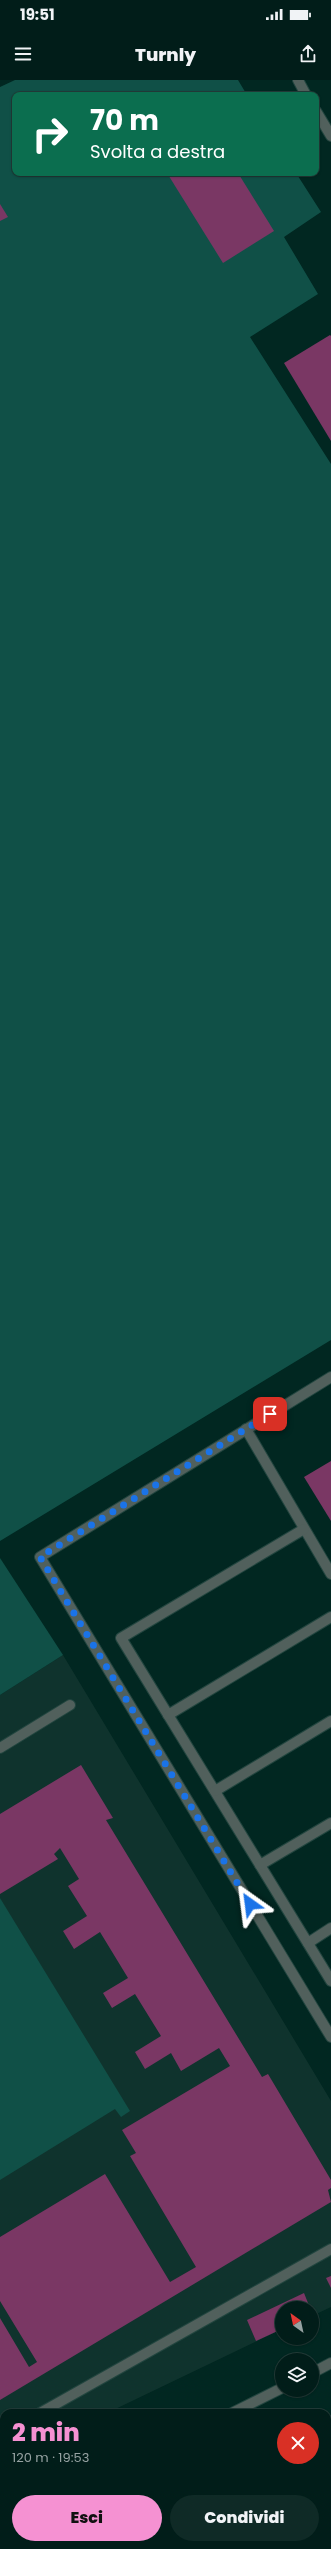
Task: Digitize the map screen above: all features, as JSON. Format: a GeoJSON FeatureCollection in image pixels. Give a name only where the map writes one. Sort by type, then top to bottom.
{"type":"FeatureCollection","features":[{"type":"Feature","properties":{"kind":"street"},"geometry":{"type":"LineString","coordinates":[[298,80],[304,92]]}},
{"type":"Feature","properties":{"kind":"street"},"geometry":{"type":"LineString","coordinates":[[319,116],[331,136]]}},
{"type":"Feature","properties":{"kind":"street"},"geometry":{"type":"LineString","coordinates":[[331,1377],[40,1557],[331,2037]]}},
{"type":"Feature","properties":{"kind":"street"},"geometry":{"type":"LineString","coordinates":[[246,1430],[331,1574]]}},
{"type":"Feature","properties":{"kind":"street"},"geometry":{"type":"LineString","coordinates":[[304,1529],[121,1638],[331,1982]]}},
{"type":"Feature","properties":{"kind":"street"},"geometry":{"type":"LineString","coordinates":[[168,1715],[331,1617]]}},
{"type":"Feature","properties":{"kind":"street"},"geometry":{"type":"LineString","coordinates":[[0,1748],[70,1705]]}},
{"type":"Feature","properties":{"kind":"street"},"geometry":{"type":"LineString","coordinates":[[215,1791],[331,1721]]}},
{"type":"Feature","properties":{"kind":"street"},"geometry":{"type":"LineString","coordinates":[[260,1866],[331,1823]]}},
{"type":"Feature","properties":{"kind":"street"},"geometry":{"type":"LineString","coordinates":[[308,1943],[331,1928]]}},
{"type":"Feature","properties":{"kind":"street"},"geometry":{"type":"LineString","coordinates":[[47,2409],[331,2249]]}},
{"type":"Feature","properties":{"kind":"street"},"geometry":{"type":"LineString","coordinates":[[319,2369],[331,2363]]}},
{"type":"Feature","properties":{"kind":"street"},"geometry":{"type":"LineString","coordinates":[[240,2409],[275,2392]]}},
{"type":"Feature","properties":{"kind":"shaded area"},"geometry":{"type":"Polygon","coordinates":[[[63,1655],[331,2101],[331,2307],[319,2313],[319,2301],[275,2301],[275,2332],[115,2409],[0,2409],[0,1695],[63,1655]]]}},
{"type":"Feature","properties":{"kind":"green space"},"geometry":{"type":"Polygon","coordinates":[[[15,80],[238,80],[245,92],[12,92],[12,176],[298,176],[321,212],[284,237],[318,294],[250,337],[331,464],[331,1340],[0,1541],[0,87],[15,80]]]}},
{"type":"Feature","properties":{"kind":"green space"},"geometry":{"type":"Polygon","coordinates":[[[0,1558],[63,1655],[0,1695],[0,1558]]]}},
{"type":"Feature","properties":{"kind":"green space"},"geometry":{"type":"Polygon","coordinates":[[[0,1898],[130,2111],[121,2117],[115,2109],[0,2180],[0,1898]]]}},
{"type":"Feature","properties":{"kind":"building"},"geometry":{"type":"Polygon","coordinates":[[[169,176],[240,176],[274,231],[223,263],[169,176]]]}},
{"type":"Feature","properties":{"kind":"building"},"geometry":{"type":"Polygon","coordinates":[[[0,204],[8,217],[0,221],[0,204]]]}},
{"type":"Feature","properties":{"kind":"building"},"geometry":{"type":"Polygon","coordinates":[[[330,335],[331,336],[331,441],[284,363],[330,335]]]}},
{"type":"Feature","properties":{"kind":"building"},"geometry":{"type":"Polygon","coordinates":[[[331,1461],[331,1521],[304,1477],[331,1461]]]}},
{"type":"Feature","properties":{"kind":"building"},"geometry":{"type":"Polygon","coordinates":[[[81,1765],[113,1818],[106,1820],[262,2077],[268,2074],[331,2180],[331,2188],[328,2190],[331,2202],[0,2400],[0,2318],[29,2367],[37,2362],[0,2301],[0,2237],[105,2174],[170,2282],[196,2267],[130,2156],[136,2153],[122,2130],[230,2066],[219,2048],[181,2071],[171,2053],[145,2069],[135,2052],[161,2036],[135,1994],[112,2008],[103,1993],[128,1978],[100,1932],[74,1949],[63,1931],[87,1916],[68,1886],[79,1879],[60,1848],[54,1854],[58,1859],[0,1894],[0,1814],[81,1765]]]}},
{"type":"Feature","properties":{"kind":"building"},"geometry":{"type":"Polygon","coordinates":[[[331,2276],[331,2288],[326,2278],[331,2276]]]}},
{"type":"Feature","properties":{"kind":"building"},"geometry":{"type":"Polygon","coordinates":[[[304,2293],[307,2301],[287,2301],[304,2293]]]}},
{"type":"Feature","properties":{"kind":"building"},"geometry":{"type":"Polygon","coordinates":[[[275,2307],[275,2332],[256,2341],[247,2320],[275,2307]]]}},
{"type":"Feature","properties":{"kind":"route"},"geometry":{"type":"LineString","coordinates":[[250,1904],[40,1557],[270,1414]]}}]}
